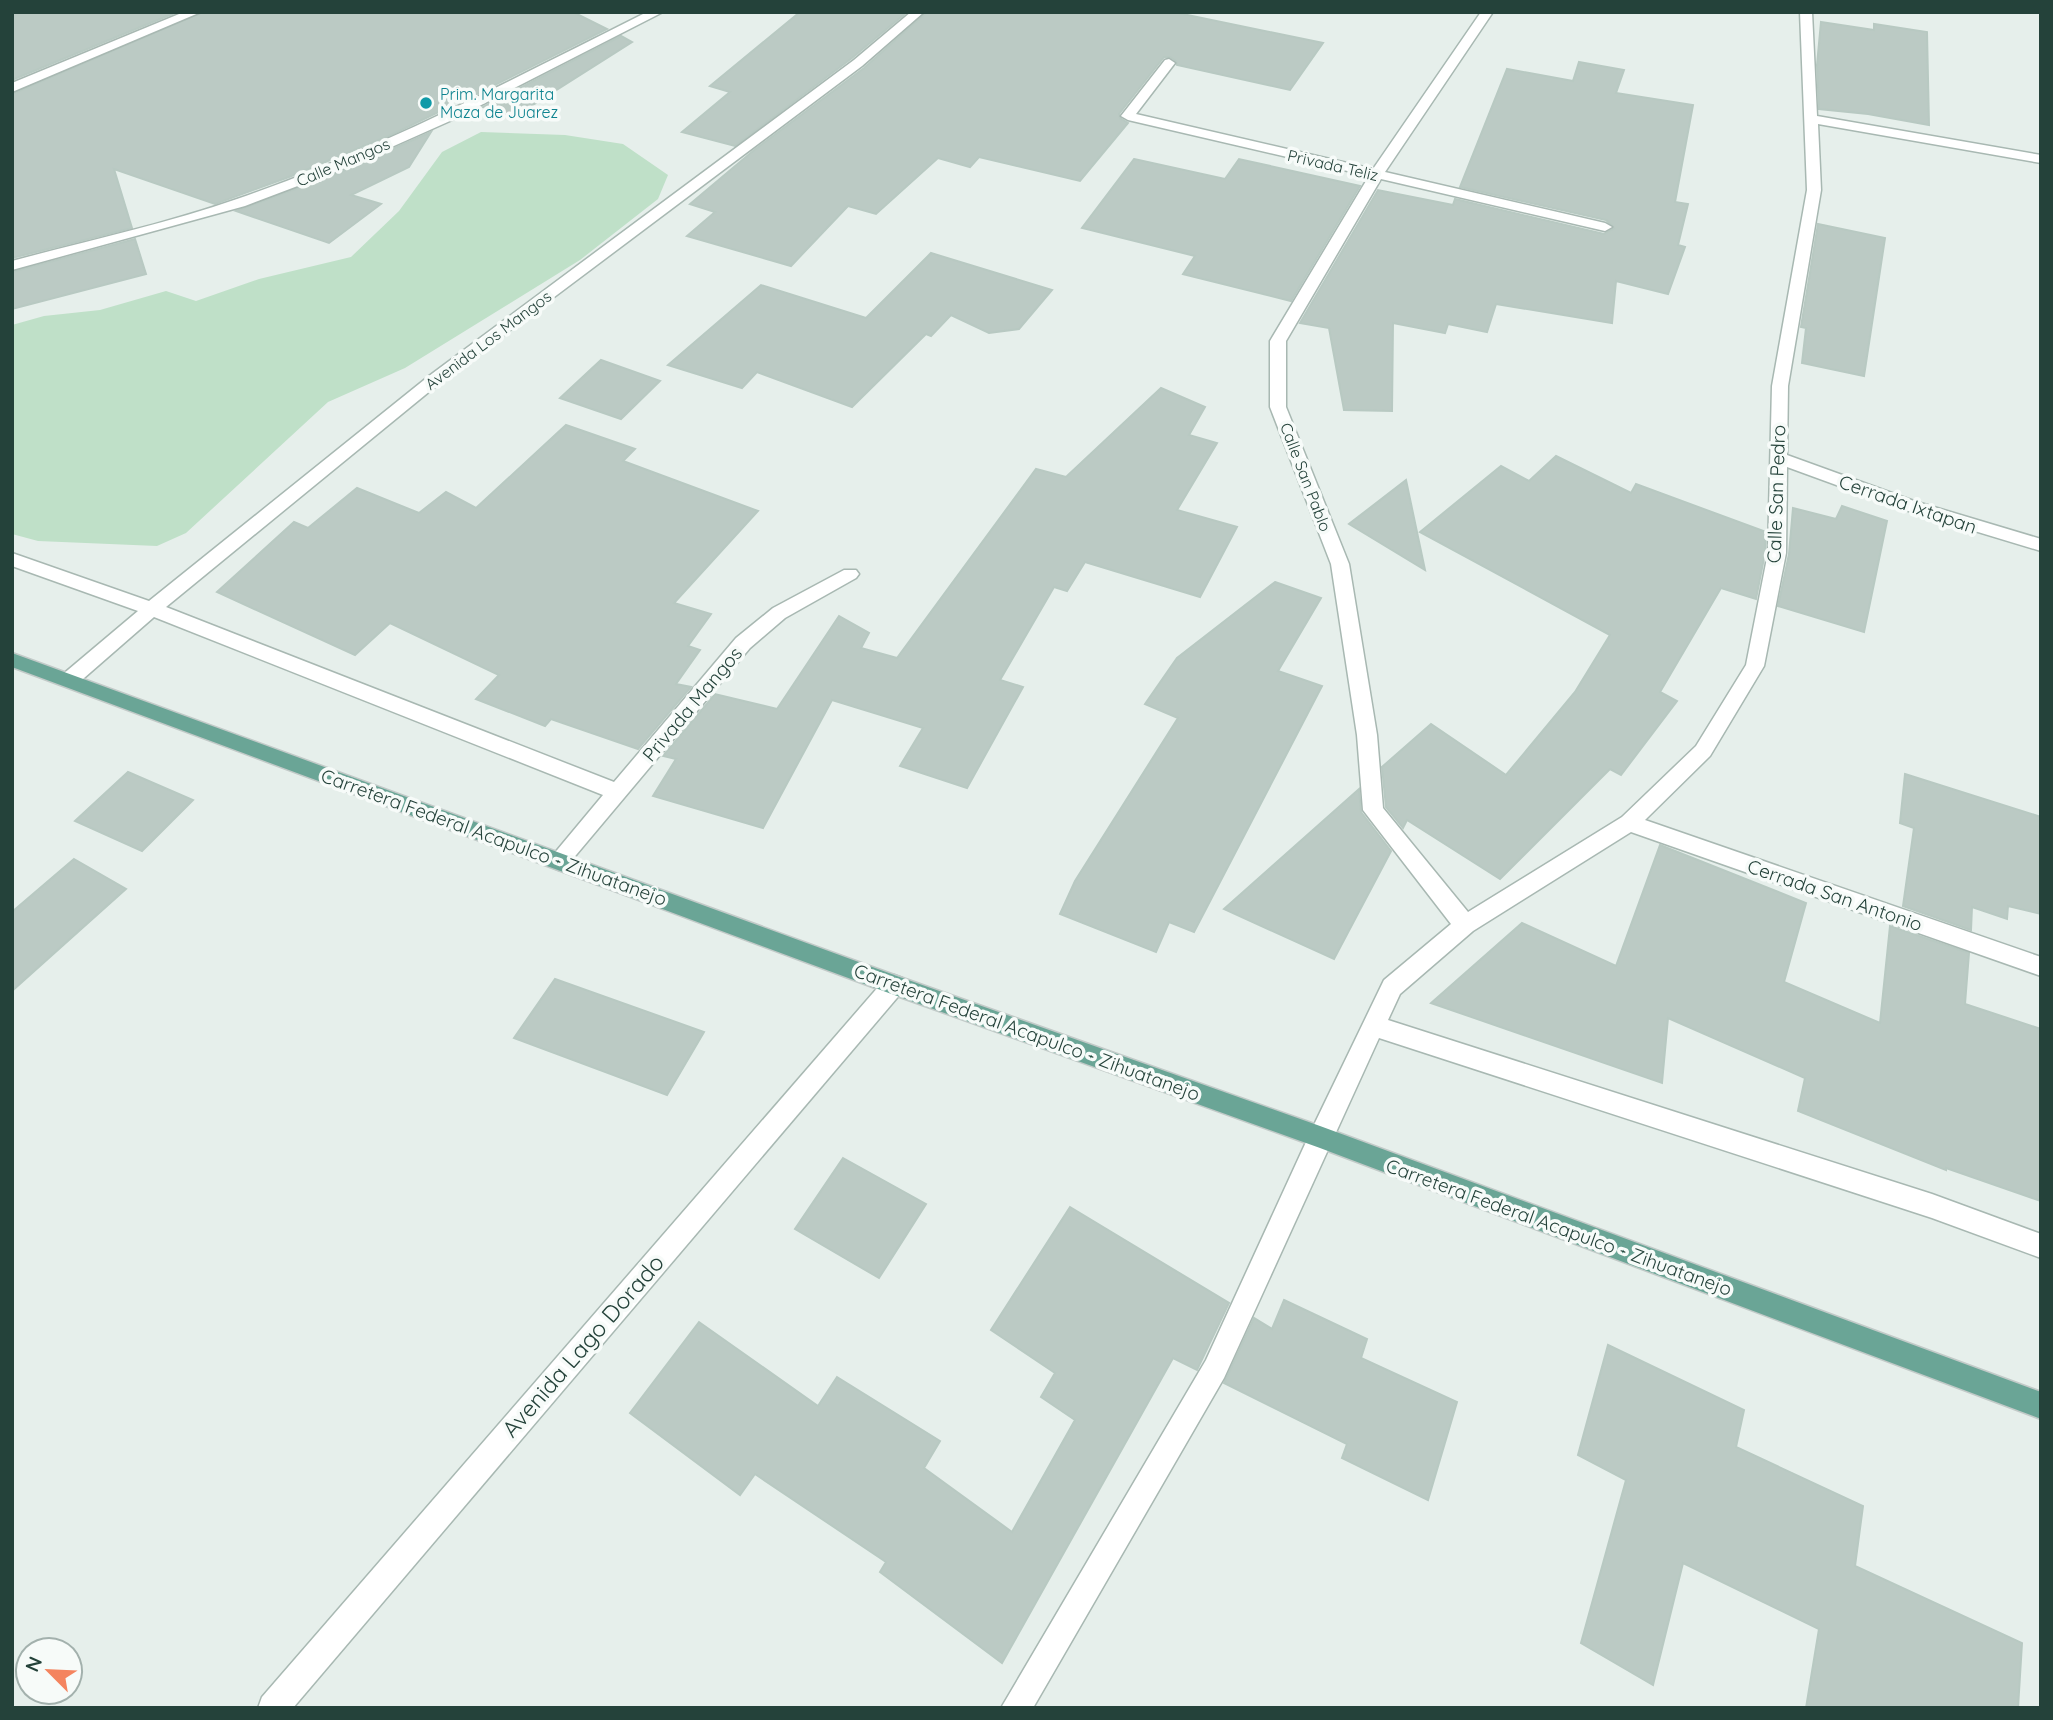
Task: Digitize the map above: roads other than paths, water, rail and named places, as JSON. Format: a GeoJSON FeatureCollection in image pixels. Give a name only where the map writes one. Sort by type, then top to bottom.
{"type":"FeatureCollection","features":[{"type":"Feature","properties":{"kind":"main road","name":"Carretera Federal Acapulco - Zihuatanejo"},"geometry":{"type":"LineString","coordinates":[[12,660],[894,985],[1320,1137],[2041,1406]]}},
{"type":"Feature","properties":{"kind":"street","name":"Calle Mangos"},"geometry":{"type":"LineString","coordinates":[[12,266],[240,203],[335,167],[445,118],[657,12]]}},
{"type":"Feature","properties":{"kind":"street","name":"Avenida Los Mangos"},"geometry":{"type":"LineString","coordinates":[[69,680],[152,609],[435,379],[858,64],[918,12]]}},
{"type":"Feature","properties":{"kind":"street","name":"Calle San Pablo"},"geometry":{"type":"LineString","coordinates":[[1465,925],[1374,810],[1367,734],[1340,564],[1278,407],[1279,341],[1376,175],[1487,12]]}},
{"type":"Feature","properties":{"kind":"street","name":"Calle San Pedro"},"geometry":{"type":"LineString","coordinates":[[1016,1708],[1215,1369],[1320,1137],[1392,987],[1465,925],[1629,823],[1703,751],[1755,666],[1777,553],[1780,386],[1814,190],[1806,12]]}},
{"type":"Feature","properties":{"kind":"street"},"geometry":{"type":"LineString","coordinates":[[12,88],[186,14]]}},
{"type":"Feature","properties":{"kind":"street","name":"Privada Teliz"},"geometry":{"type":"LineString","coordinates":[[1169,63],[1128,116],[1605,227]]}},
{"type":"Feature","properties":{"kind":"street"},"geometry":{"type":"LineString","coordinates":[[1810,119],[2041,159]]}},
{"type":"Feature","properties":{"kind":"street","name":"Cerrada Ixtapan"},"geometry":{"type":"LineString","coordinates":[[1777,457],[1944,518],[2041,545]]}},
{"type":"Feature","properties":{"kind":"street"},"geometry":{"type":"LineString","coordinates":[[12,559],[152,609],[618,792]]}},
{"type":"Feature","properties":{"kind":"street","name":"Privada Mangos"},"geometry":{"type":"LineString","coordinates":[[559,861],[743,643],[779,613],[850,574]]}},
{"type":"Feature","properties":{"kind":"street","name":"Cerrada San Antonio"},"geometry":{"type":"LineString","coordinates":[[1629,823],[2041,967]]}},
{"type":"Feature","properties":{"kind":"street","name":"Avenida Lago Dorado"},"geometry":{"type":"LineString","coordinates":[[273,1708],[894,985]]}},
{"type":"Feature","properties":{"kind":"street"},"geometry":{"type":"LineString","coordinates":[[1375,1026],[1932,1206],[2041,1246]]}},
{"type":"Feature","properties":{"kind":"place","name":"Prim. Margarita Maza de Juarez"},"geometry":{"type":"Point","coordinates":[426,103]}}]}
